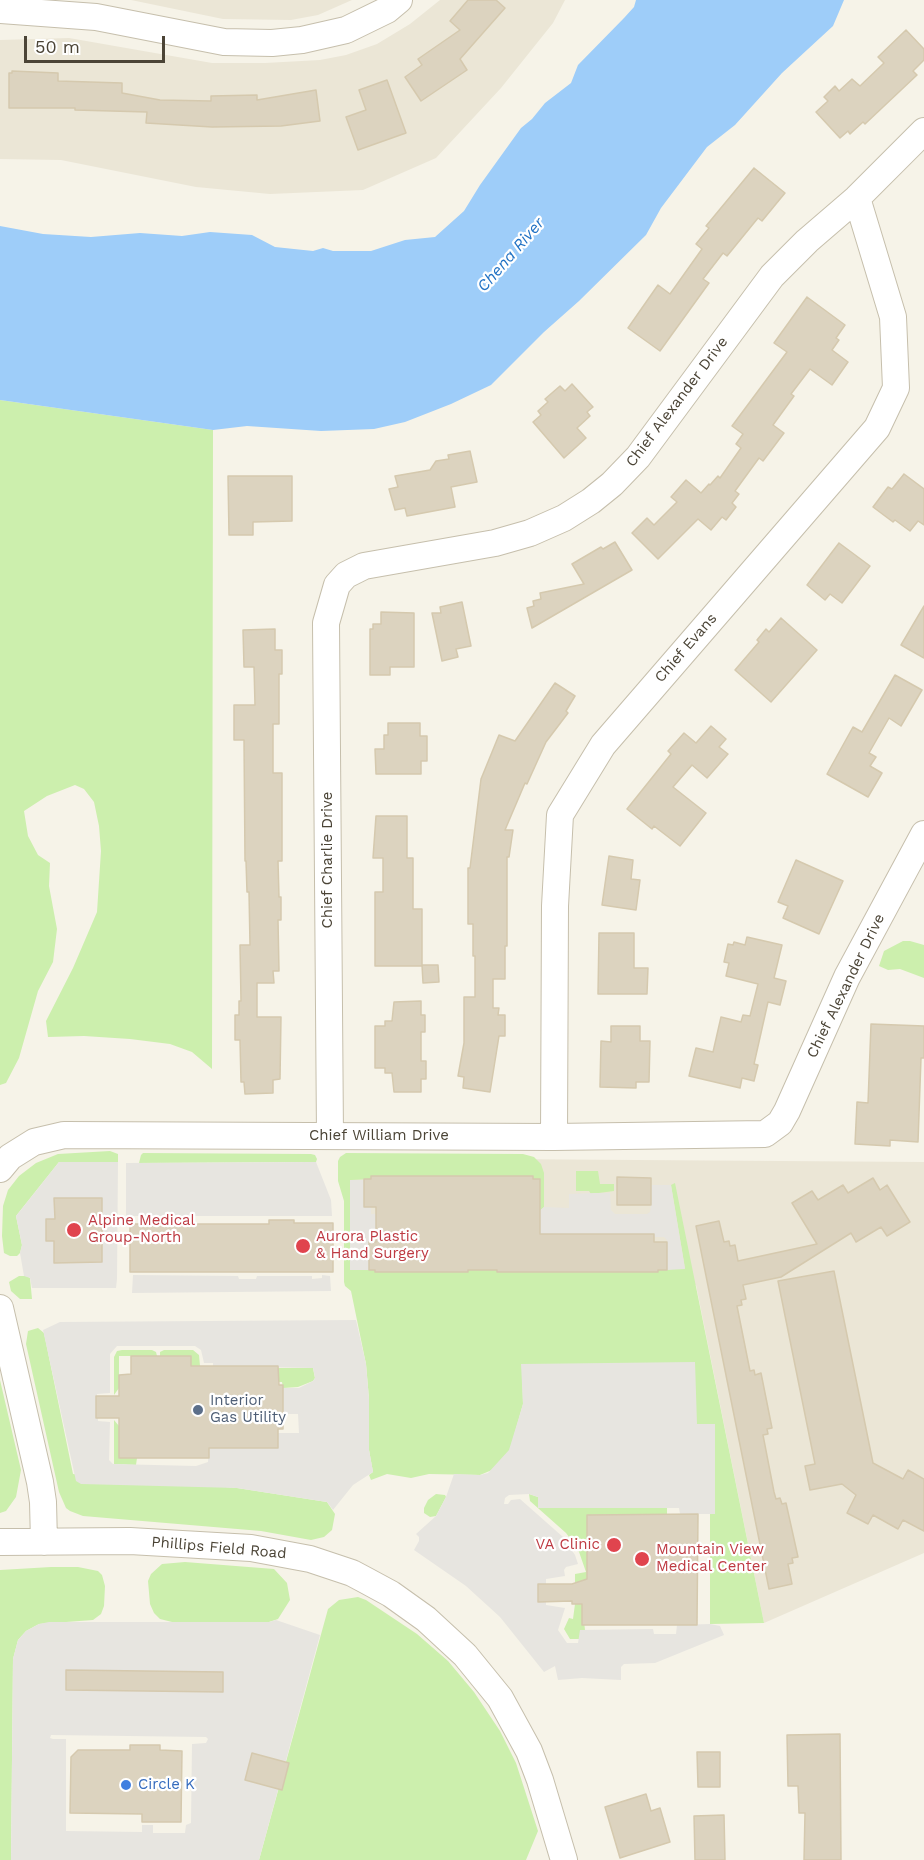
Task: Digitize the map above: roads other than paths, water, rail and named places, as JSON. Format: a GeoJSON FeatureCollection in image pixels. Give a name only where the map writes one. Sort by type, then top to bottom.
{"type":"FeatureCollection","features":[{"type":"Feature","properties":{"kind":"street"},"geometry":{"type":"LineString","coordinates":[[0,10],[96,17],[211,40],[272,43],[302,40],[346,30],[387,10],[399,0]]}},
{"type":"Feature","properties":{"kind":"street","name":"Chief Alexander Drive"},"geometry":{"type":"LineString","coordinates":[[336,585],[346,575],[364,566],[495,543],[531,533],[564,519],[591,501],[612,484],[638,457],[772,276],[807,241],[857,198],[924,131]]}},
{"type":"Feature","properties":{"kind":"street","name":"Chief Evans"},"geometry":{"type":"LineString","coordinates":[[554,1137],[555,906],[560,815],[603,745],[877,428],[896,388],[893,317],[857,198]]}},
{"type":"Feature","properties":{"kind":"street","name":"Chief Charlie Drive"},"geometry":{"type":"LineString","coordinates":[[330,1136],[326,623],[336,585]]}},
{"type":"Feature","properties":{"kind":"street","name":"Chief Alexander Drive"},"geometry":{"type":"LineString","coordinates":[[765,1134],[780,1123],[787,1111],[847,977],[924,834]]}},
{"type":"Feature","properties":{"kind":"street","name":"Chief William Drive"},"geometry":{"type":"LineString","coordinates":[[1,1167],[10,1157],[34,1142],[64,1135],[554,1137],[765,1134]]}},
{"type":"Feature","properties":{"kind":"street"},"geometry":{"type":"LineString","coordinates":[[0,1308],[40,1482],[44,1542]]}},
{"type":"Feature","properties":{"kind":"street","name":"Phillips Field Road"},"geometry":{"type":"LineString","coordinates":[[0,1542],[130,1540],[283,1552],[341,1569],[391,1594],[446,1636],[478,1670],[500,1698],[529,1752],[540,1780],[564,1860]]}},
{"type":"Feature","properties":{"kind":"water","name":"Chena River"},"geometry":{"type":"Polygon","coordinates":[[[636,0],[844,0],[833,26],[782,73],[735,125],[707,147],[661,208],[646,235],[491,385],[405,422],[374,429],[321,431],[247,426],[213,430],[0,400],[0,226],[43,234],[91,237],[140,233],[182,236],[210,232],[252,235],[275,247],[313,251],[323,248],[333,251],[371,251],[405,240],[435,237],[464,211],[521,128],[545,103],[571,83],[578,65],[634,7],[636,0]]]}},
{"type":"Feature","properties":{"kind":"place","name":"Alpine Medical Group-North"},"geometry":{"type":"Point","coordinates":[74,1230]}},
{"type":"Feature","properties":{"kind":"place","name":"Aurora Plastic & Hand Surgery"},"geometry":{"type":"Point","coordinates":[303,1246]}},
{"type":"Feature","properties":{"kind":"place","name":"Interior Gas Utility"},"geometry":{"type":"Point","coordinates":[198,1410]}},
{"type":"Feature","properties":{"kind":"place","name":"VA Clinic"},"geometry":{"type":"Point","coordinates":[614,1545]}},
{"type":"Feature","properties":{"kind":"place","name":"Mountain View Medical Center"},"geometry":{"type":"Point","coordinates":[642,1559]}},
{"type":"Feature","properties":{"kind":"place","name":"Circle K"},"geometry":{"type":"Point","coordinates":[126,1785]}}]}
